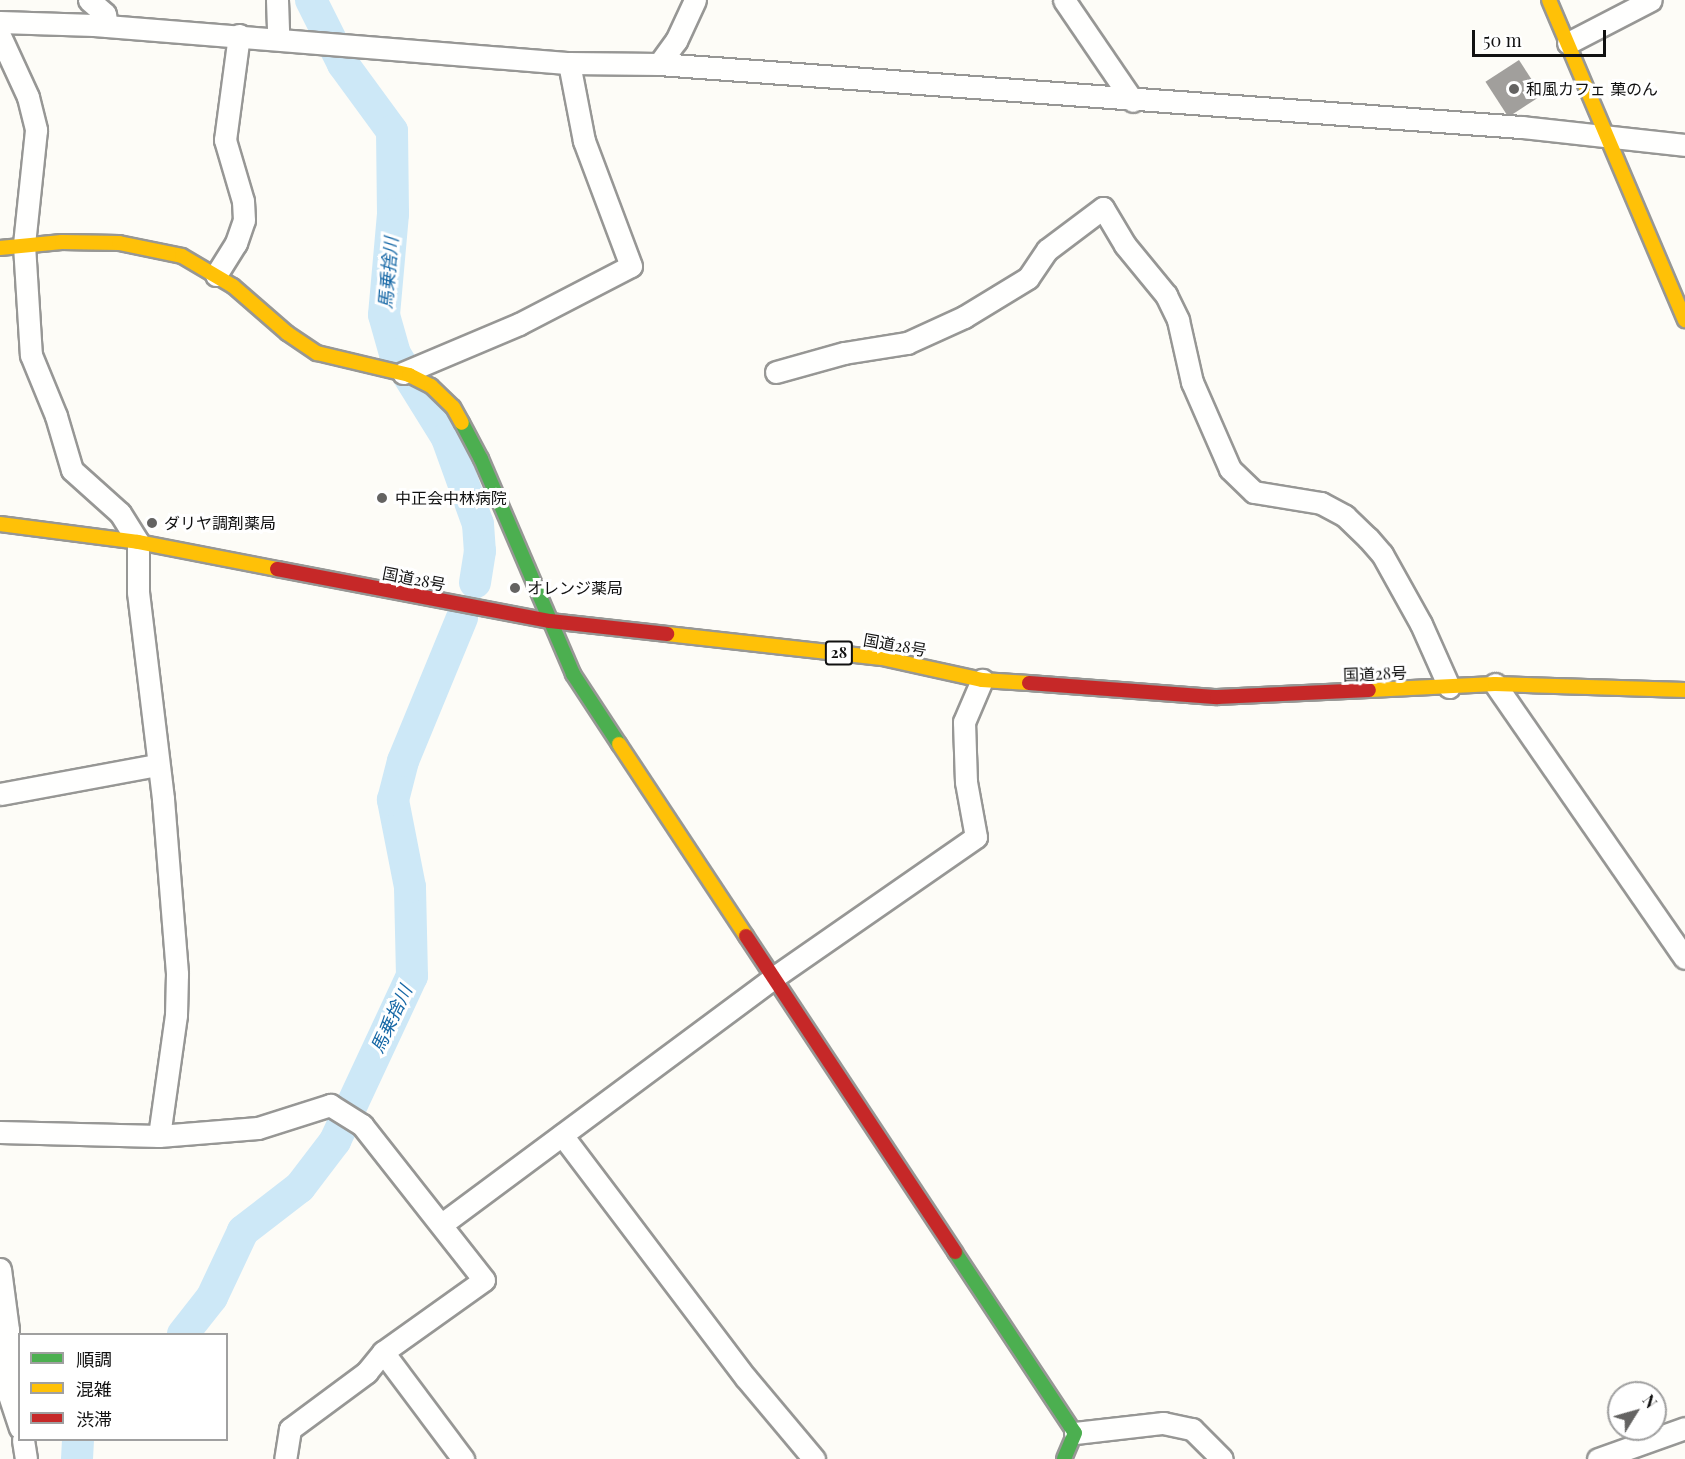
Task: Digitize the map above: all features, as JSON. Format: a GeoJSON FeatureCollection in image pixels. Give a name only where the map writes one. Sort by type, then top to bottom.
{"type":"FeatureCollection","features":[{"type":"Feature","properties":{"kind":"main road"},"geometry":{"type":"LineString","coordinates":[[1549,0],[1685,320]]}},
{"type":"Feature","properties":{"kind":"main road"},"geometry":{"type":"LineString","coordinates":[[0,248],[24,245],[119,243],[182,256],[216,275],[317,353],[403,373],[431,386],[453,407],[481,459],[550,621],[590,701],[1075,1433],[1064,1459]]}},
{"type":"Feature","properties":{"kind":"main road","name":"国道28号"},"geometry":{"type":"LineString","coordinates":[[0,524],[138,542],[550,621],[882,658],[982,680],[1217,697],[1496,684],[1685,690]]}},
{"type":"Feature","properties":{"kind":"street"},"geometry":{"type":"LineString","coordinates":[[89,0],[105,14],[107,26]]}},
{"type":"Feature","properties":{"kind":"street"},"geometry":{"type":"LineString","coordinates":[[277,0],[278,38]]}},
{"type":"Feature","properties":{"kind":"street"},"geometry":{"type":"LineString","coordinates":[[659,64],[676,41],[694,0]]}},
{"type":"Feature","properties":{"kind":"street"},"geometry":{"type":"LineString","coordinates":[[1064,0],[1133,101]]}},
{"type":"Feature","properties":{"kind":"street"},"geometry":{"type":"LineString","coordinates":[[1568,43],[1651,0]]}},
{"type":"Feature","properties":{"kind":"street"},"geometry":{"type":"LineString","coordinates":[[0,22],[107,26],[569,63],[659,64],[1133,101],[1231,105],[1608,135],[1685,145]]}},
{"type":"Feature","properties":{"kind":"street"},"geometry":{"type":"LineString","coordinates":[[216,275],[236,243],[244,220],[243,201],[225,140],[239,35]]}},
{"type":"Feature","properties":{"kind":"street"},"geometry":{"type":"LineString","coordinates":[[0,36],[28,97],[36,130],[24,245],[31,355],[56,416],[72,470],[120,513],[138,542],[138,592],[156,765],[163,799],[177,974],[176,1015],[159,1136]]}},
{"type":"Feature","properties":{"kind":"street"},"geometry":{"type":"LineString","coordinates":[[403,373],[519,324],[631,266],[584,141],[569,63]]}},
{"type":"Feature","properties":{"kind":"street"},"geometry":{"type":"LineString","coordinates":[[776,372],[844,353],[907,343],[964,317],[1028,278],[1047,250],[1103,208],[1170,303],[1178,320],[1204,417],[1230,469],[1254,492],[1321,503],[1346,516],[1382,554],[1421,624],[1449,687]]}},
{"type":"Feature","properties":{"kind":"street"},"geometry":{"type":"LineString","coordinates":[[442,1224],[773,978],[976,837],[966,782],[964,722],[982,680]]}},
{"type":"Feature","properties":{"kind":"street"},"geometry":{"type":"LineString","coordinates":[[1496,684],[1685,958]]}},
{"type":"Feature","properties":{"kind":"street"},"geometry":{"type":"LineString","coordinates":[[0,794],[156,765]]}},
{"type":"Feature","properties":{"kind":"street"},"geometry":{"type":"LineString","coordinates":[[0,1132],[159,1136],[258,1128],[330,1105],[362,1125],[484,1280],[383,1352],[367,1372],[290,1429],[285,1459]]}},
{"type":"Feature","properties":{"kind":"street"},"geometry":{"type":"LineString","coordinates":[[562,1135],[746,1378],[814,1459]]}},
{"type":"Feature","properties":{"kind":"street"},"geometry":{"type":"LineString","coordinates":[[0,1269],[8,1330],[7,1389],[18,1422]]}},
{"type":"Feature","properties":{"kind":"street"},"geometry":{"type":"LineString","coordinates":[[383,1352],[463,1459]]}},
{"type":"Feature","properties":{"kind":"street"},"geometry":{"type":"LineString","coordinates":[[1075,1433],[1163,1423],[1192,1429],[1210,1443],[1222,1459]]}},
{"type":"Feature","properties":{"kind":"street"},"geometry":{"type":"LineString","coordinates":[[1598,1459],[1685,1428]]}},
{"type":"Feature","properties":{"kind":"street"},"geometry":{"type":"LineString","coordinates":[[23,1441],[26,1459]]}},
{"type":"Feature","properties":{"kind":"building","name":"和風カフェ 菓のん"},"geometry":{"type":"Polygon","coordinates":[[[1519,60],[1542,95],[1508,117],[1485,82],[1519,60]]]}},
{"type":"Feature","properties":{"kind":"waterway","name":"馬乗捨川"},"geometry":{"type":"LineString","coordinates":[[311,0],[343,64],[392,131],[393,214],[384,315],[395,354],[447,438],[478,524],[480,551],[475,583]]}},
{"type":"Feature","properties":{"kind":"waterway","name":"馬乗捨川"},"geometry":{"type":"LineString","coordinates":[[184,1333],[212,1297],[243,1231],[300,1187],[335,1141],[412,976],[410,887],[393,800],[403,761],[462,618]]}},
{"type":"Feature","properties":{"kind":"waterway","name":"馬乗捨川"},"geometry":{"type":"LineString","coordinates":[[77,1459],[78,1441]]}},
{"type":"Feature","properties":{"kind":"traffic: fast"},"geometry":{"type":"LineString","coordinates":[[462,423],[481,459],[573,674],[619,744]]}},
{"type":"Feature","properties":{"kind":"traffic: fast"},"geometry":{"type":"LineString","coordinates":[[955,1252],[1075,1433],[1064,1459]]}},
{"type":"Feature","properties":{"kind":"traffic: slow"},"geometry":{"type":"LineString","coordinates":[[1549,0],[1685,320]]}},
{"type":"Feature","properties":{"kind":"traffic: slow"},"geometry":{"type":"LineString","coordinates":[[0,248],[62,242],[119,243],[182,256],[233,286],[287,333],[317,353],[409,375],[431,386],[453,407],[462,423]]}},
{"type":"Feature","properties":{"kind":"traffic: slow"},"geometry":{"type":"LineString","coordinates":[[0,524],[138,542],[277,569]]}},
{"type":"Feature","properties":{"kind":"traffic: slow"},"geometry":{"type":"LineString","coordinates":[[667,634],[882,658],[982,680],[1029,683]]}},
{"type":"Feature","properties":{"kind":"traffic: slow"},"geometry":{"type":"LineString","coordinates":[[1369,690],[1495,684],[1685,690]]}},
{"type":"Feature","properties":{"kind":"traffic: slow"},"geometry":{"type":"LineString","coordinates":[[619,744],[746,936]]}},
{"type":"Feature","properties":{"kind":"traffic: jam"},"geometry":{"type":"LineString","coordinates":[[277,569],[550,621],[667,634]]}},
{"type":"Feature","properties":{"kind":"traffic: jam"},"geometry":{"type":"LineString","coordinates":[[1029,683],[1217,697],[1369,690]]}},
{"type":"Feature","properties":{"kind":"traffic: jam"},"geometry":{"type":"LineString","coordinates":[[746,936],[955,1252]]}},
{"type":"Feature","properties":{"kind":"place","name":"和風カフェ 菓のん"},"geometry":{"type":"Point","coordinates":[1514,89]}},
{"type":"Feature","properties":{"kind":"place","name":"中正会中林病院"},"geometry":{"type":"Point","coordinates":[382,498]}},
{"type":"Feature","properties":{"kind":"place","name":"ダリヤ調剤薬局"},"geometry":{"type":"Point","coordinates":[152,523]}},
{"type":"Feature","properties":{"kind":"place","name":"オレンジ薬局"},"geometry":{"type":"Point","coordinates":[515,588]}}]}
